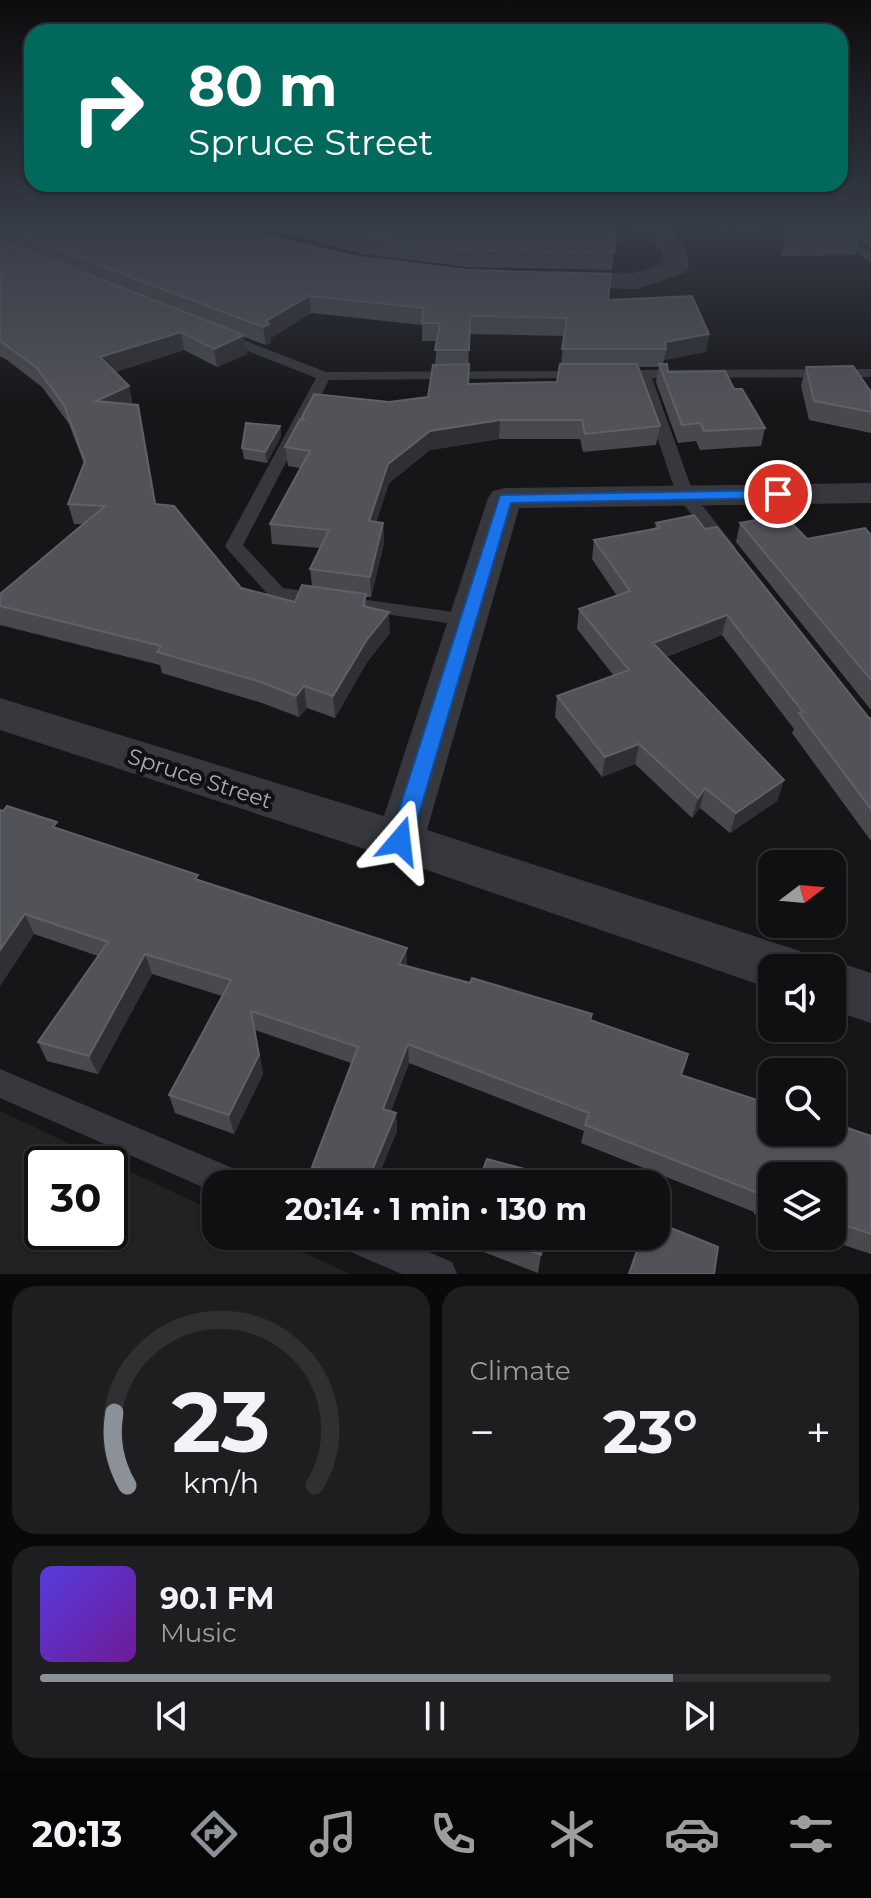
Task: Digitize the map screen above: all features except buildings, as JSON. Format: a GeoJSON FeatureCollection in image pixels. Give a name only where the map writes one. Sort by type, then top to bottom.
{"type":"FeatureCollection","features":[{"type":"Feature","properties":{"kind":"street"},"geometry":{"type":"LineString","coordinates":[[400,841],[505,498],[871,493]]}},
{"type":"Feature","properties":{"kind":"street","name":"Spruce Street"},"geometry":{"type":"LineString","coordinates":[[0,714],[400,841],[758,960]]}},
{"type":"Feature","properties":{"kind":"street"},"geometry":{"type":"LineString","coordinates":[[846,990],[871,998]]}},
{"type":"Feature","properties":{"kind":"lane"},"geometry":{"type":"LineString","coordinates":[[206,329],[324,376],[871,373]]}},
{"type":"Feature","properties":{"kind":"lane"},"geometry":{"type":"LineString","coordinates":[[643,374],[686,496],[734,557]]}},
{"type":"Feature","properties":{"kind":"lane"},"geometry":{"type":"LineString","coordinates":[[324,376],[234,546],[277,593],[467,620]]}},
{"type":"Feature","properties":{"kind":"lane"},"geometry":{"type":"LineString","coordinates":[[0,1083],[202,1171]]}},
{"type":"Feature","properties":{"kind":"lane"},"geometry":{"type":"LineString","coordinates":[[385,1250],[440,1274]]}},
{"type":"Feature","properties":{"kind":"shaded area"},"geometry":{"type":"Polygon","coordinates":[[[0,1111],[75,1146],[24,1146],[24,1250],[128,1250],[128,1171],[202,1205],[202,1250],[298,1250],[350,1274],[0,1274],[0,1111]]]}},
{"type":"Feature","properties":{"kind":"route"},"geometry":{"type":"LineString","coordinates":[[400,841],[505,498],[778,494]]}}]}
